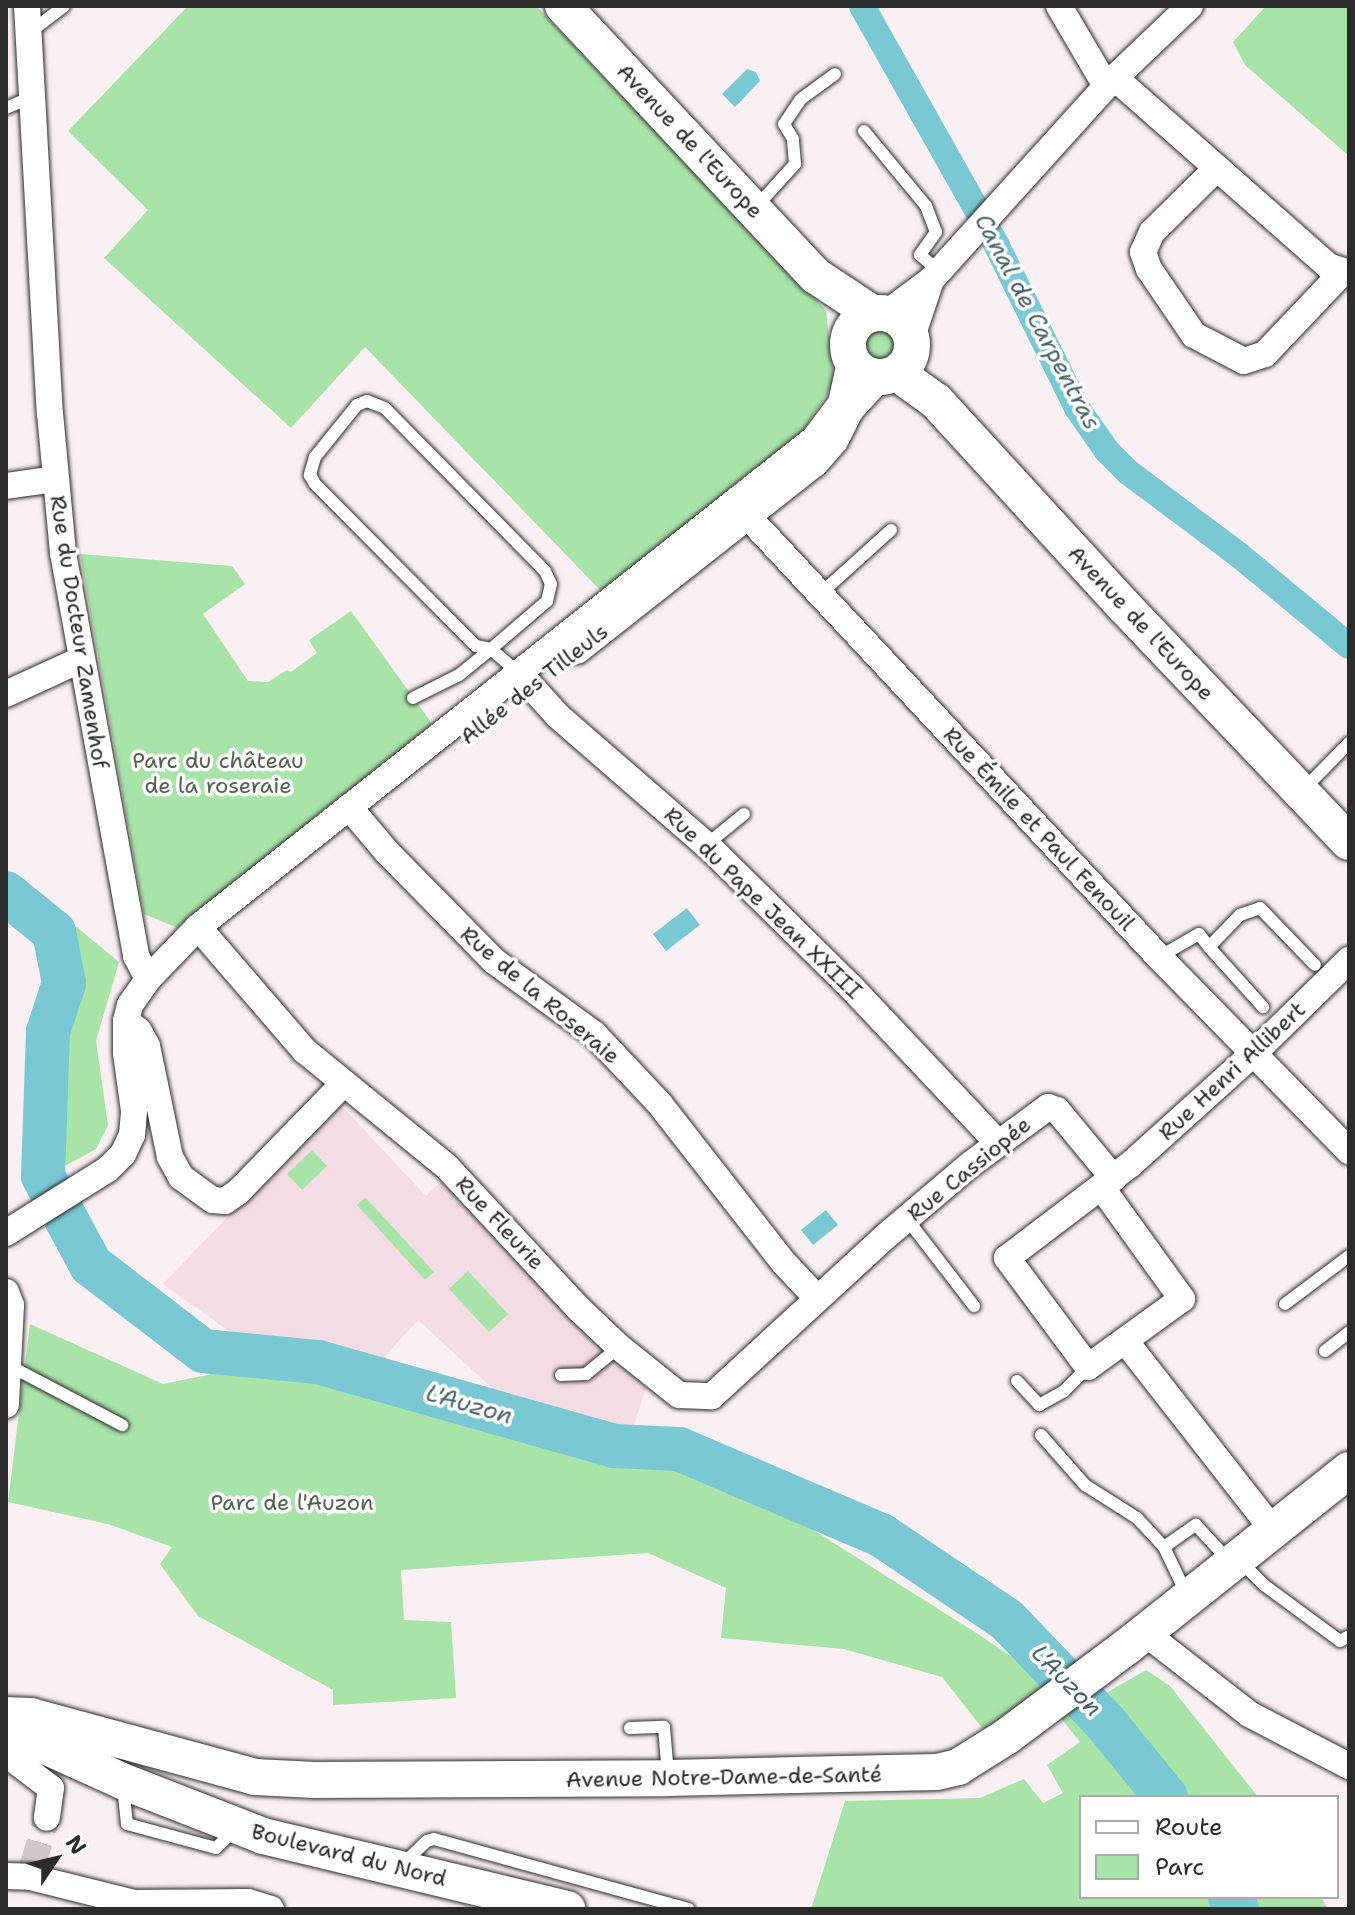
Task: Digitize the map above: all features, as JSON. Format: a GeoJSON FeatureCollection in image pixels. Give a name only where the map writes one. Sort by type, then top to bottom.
{"type":"FeatureCollection","features":[{"type":"Feature","properties":{"kind":"main road","name":"Avenue de l'Europe"},"geometry":{"type":"LineString","coordinates":[[563,6],[1349,842]]}},
{"type":"Feature","properties":{"kind":"main road","name":"Avenue Notre-Dame-de-Santé"},"geometry":{"type":"LineString","coordinates":[[6,1715],[31,1716],[255,1777],[315,1780],[668,1778],[937,1772],[958,1767],[1006,1737],[1137,1639],[1349,1470]]}},
{"type":"Feature","properties":{"kind":"main road","name":"Boulevard du Nord"},"geometry":{"type":"LineString","coordinates":[[6,1724],[25,1737],[122,1781],[263,1836],[567,1909]]}},
{"type":"Feature","properties":{"kind":"main road"},"geometry":{"type":"LineString","coordinates":[[238,1826],[230,1800],[234,1791],[255,1777]]}},
{"type":"Feature","properties":{"kind":"street","name":"Rue du Docteur Zamenhof"},"geometry":{"type":"LineString","coordinates":[[27,6],[55,479],[80,660],[136,956],[156,972]]}},
{"type":"Feature","properties":{"kind":"street"},"geometry":{"type":"LineString","coordinates":[[1059,6],[1110,82],[1217,168],[1328,266],[1345,273],[1265,354],[1244,361],[1194,335],[1149,269],[1143,252],[1152,232],[1217,168]]}},
{"type":"Feature","properties":{"kind":"street"},"geometry":{"type":"LineString","coordinates":[[883,344],[935,275],[1110,82],[1190,6]]}},
{"type":"Feature","properties":{"kind":"street","name":"Allée des Tilleuls"},"geometry":{"type":"LineString","coordinates":[[741,510],[835,416],[847,383],[883,344]]}},
{"type":"Feature","properties":{"kind":"street","name":"Allée des Tilleuls"},"geometry":{"type":"LineString","coordinates":[[156,972],[741,510],[815,464],[835,441],[883,344]]}},
{"type":"Feature","properties":{"kind":"street"},"geometry":{"type":"LineString","coordinates":[[6,486],[55,479]]}},
{"type":"Feature","properties":{"kind":"street","name":"Rue Émile et Paul Fenouil"},"geometry":{"type":"LineString","coordinates":[[741,510],[1159,957],[1349,1151]]}},
{"type":"Feature","properties":{"kind":"street"},"geometry":{"type":"LineString","coordinates":[[6,694],[80,660]]}},
{"type":"Feature","properties":{"kind":"street","name":"Rue du Pape Jean XXIII"},"geometry":{"type":"LineString","coordinates":[[525,680],[558,716],[706,845],[851,987],[998,1143]]}},
{"type":"Feature","properties":{"kind":"street","name":"Rue de la Roseraie"},"geometry":{"type":"LineString","coordinates":[[355,814],[494,961],[594,1034],[659,1103],[784,1263],[817,1298]]}},
{"type":"Feature","properties":{"kind":"street","name":"Rue Fleurie"},"geometry":{"type":"LineString","coordinates":[[204,933],[305,1051],[447,1167],[619,1347],[679,1395],[712,1396],[817,1298]]}},
{"type":"Feature","properties":{"kind":"street","name":"Rue Henri Allibert"},"geometry":{"type":"LineString","coordinates":[[1088,1367],[1007,1258],[1108,1184],[1255,1052],[1349,960]]}},
{"type":"Feature","properties":{"kind":"street"},"geometry":{"type":"LineString","coordinates":[[8,1232],[91,1179],[123,1154],[132,1135],[134,1111],[126,1053],[126,1021],[130,1005],[156,972]]}},
{"type":"Feature","properties":{"kind":"street"},"geometry":{"type":"LineString","coordinates":[[126,1021],[139,1031],[147,1046],[170,1157],[181,1177],[213,1200],[225,1201],[238,1192],[344,1083]]}},
{"type":"Feature","properties":{"kind":"street","name":"Rue Cassiopée"},"geometry":{"type":"LineString","coordinates":[[817,1298],[998,1143],[1048,1107],[1057,1110],[1108,1184]]}},
{"type":"Feature","properties":{"kind":"street"},"geometry":{"type":"LineString","coordinates":[[1088,1367],[1182,1299],[1108,1184]]}},
{"type":"Feature","properties":{"kind":"street"},"geometry":{"type":"LineString","coordinates":[[6,1292],[11,1305],[6,1405]]}},
{"type":"Feature","properties":{"kind":"street"},"geometry":{"type":"LineString","coordinates":[[1126,1342],[1273,1530]]}},
{"type":"Feature","properties":{"kind":"street"},"geometry":{"type":"LineString","coordinates":[[1137,1639],[1249,1714],[1349,1766]]}},
{"type":"Feature","properties":{"kind":"street"},"geometry":{"type":"LineString","coordinates":[[6,1754],[51,1788],[47,1818]]}},
{"type":"Feature","properties":{"kind":"street"},"geometry":{"type":"LineString","coordinates":[[20,1874],[136,1906],[248,1902],[271,1909]]}},
{"type":"Feature","properties":{"kind":"lane"},"geometry":{"type":"LineString","coordinates":[[28,34],[64,6]]}},
{"type":"Feature","properties":{"kind":"lane"},"geometry":{"type":"LineString","coordinates":[[754,208],[795,164],[793,139],[784,124],[801,99],[835,74]]}},
{"type":"Feature","properties":{"kind":"lane"},"geometry":{"type":"LineString","coordinates":[[6,108],[32,97]]}},
{"type":"Feature","properties":{"kind":"lane"},"geometry":{"type":"LineString","coordinates":[[864,131],[926,206],[936,232],[920,255],[935,275]]}},
{"type":"Feature","properties":{"kind":"lane"},"geometry":{"type":"LineString","coordinates":[[413,698],[459,675],[491,649],[547,601],[551,584],[545,571],[385,408],[367,401],[357,405],[315,457],[310,475],[315,484],[476,646],[491,649],[525,680]]}},
{"type":"Feature","properties":{"kind":"lane"},"geometry":{"type":"LineString","coordinates":[[819,595],[891,530]]}},
{"type":"Feature","properties":{"kind":"lane"},"geometry":{"type":"LineString","coordinates":[[1301,792],[1349,743]]}},
{"type":"Feature","properties":{"kind":"lane"},"geometry":{"type":"LineString","coordinates":[[706,845],[744,814]]}},
{"type":"Feature","properties":{"kind":"lane"},"geometry":{"type":"LineString","coordinates":[[1209,947],[1240,915],[1260,908],[1315,965]]}},
{"type":"Feature","properties":{"kind":"lane"},"geometry":{"type":"LineString","coordinates":[[1159,957],[1199,934],[1263,1007]]}},
{"type":"Feature","properties":{"kind":"lane"},"geometry":{"type":"LineString","coordinates":[[907,1219],[974,1306]]}},
{"type":"Feature","properties":{"kind":"lane"},"geometry":{"type":"LineString","coordinates":[[1285,1304],[1349,1256]]}},
{"type":"Feature","properties":{"kind":"lane"},"geometry":{"type":"LineString","coordinates":[[1325,1351],[1349,1332]]}},
{"type":"Feature","properties":{"kind":"lane"},"geometry":{"type":"LineString","coordinates":[[561,1375],[586,1374],[619,1347]]}},
{"type":"Feature","properties":{"kind":"lane"},"geometry":{"type":"LineString","coordinates":[[10,1366],[122,1425]]}},
{"type":"Feature","properties":{"kind":"lane"},"geometry":{"type":"LineString","coordinates":[[1017,1381],[1039,1405],[1082,1376],[1088,1367]]}},
{"type":"Feature","properties":{"kind":"lane"},"geometry":{"type":"LineString","coordinates":[[1041,1435],[1085,1485],[1137,1518],[1164,1547],[1188,1597]]}},
{"type":"Feature","properties":{"kind":"lane"},"geometry":{"type":"LineString","coordinates":[[1164,1547],[1196,1525],[1234,1561],[1340,1641],[1349,1636]]}},
{"type":"Feature","properties":{"kind":"lane"},"geometry":{"type":"LineString","coordinates":[[630,1728],[664,1727],[668,1778]]}},
{"type":"Feature","properties":{"kind":"lane"},"geometry":{"type":"LineString","coordinates":[[398,1868],[427,1841],[434,1839],[689,1909]]}},
{"type":"Feature","properties":{"kind":"shaded area"},"geometry":{"type":"Polygon","coordinates":[[[338,1102],[426,1196],[442,1180],[646,1388],[632,1431],[508,1403],[418,1320],[375,1367],[240,1339],[163,1284],[338,1102]]]}},
{"type":"Feature","properties":{"kind":"green space"},"geometry":{"type":"Polygon","coordinates":[[[188,6],[536,6],[826,310],[834,383],[803,431],[602,592],[365,347],[291,428],[104,258],[148,210],[68,131],[188,6]]]}},
{"type":"Feature","properties":{"kind":"green space"},"geometry":{"type":"Polygon","coordinates":[[[1266,6],[1349,6],[1349,156],[1245,65],[1233,42],[1266,6]]]}},
{"type":"Feature","properties":{"kind":"green space"},"geometry":{"type":"Polygon","coordinates":[[[880,330],[891,335],[896,346],[891,357],[880,362],[869,357],[864,346],[869,335],[880,330]]]}},
{"type":"Feature","properties":{"kind":"green space","name":"Parc du château de la roseraie"},"geometry":{"type":"Polygon","coordinates":[[[80,554],[232,566],[245,584],[203,614],[248,681],[268,682],[287,670],[291,672],[317,653],[309,640],[351,611],[433,725],[178,928],[144,914],[80,554]]]}},
{"type":"Feature","properties":{"kind":"green space"},"geometry":{"type":"Polygon","coordinates":[[[6,869],[119,962],[96,1041],[108,1125],[96,1149],[52,1173],[56,1037],[74,980],[61,928],[6,882],[6,869]]]}},
{"type":"Feature","properties":{"kind":"green space"},"geometry":{"type":"Polygon","coordinates":[[[312,1150],[327,1166],[302,1190],[287,1174],[312,1150]]]}},
{"type":"Feature","properties":{"kind":"green space"},"geometry":{"type":"Polygon","coordinates":[[[365,1197],[434,1272],[425,1280],[357,1205],[365,1197]]]}},
{"type":"Feature","properties":{"kind":"green space"},"geometry":{"type":"Polygon","coordinates":[[[468,1271],[508,1314],[489,1332],[449,1289],[468,1271]]]}},
{"type":"Feature","properties":{"kind":"green space","name":"Parc de l'Auzon"},"geometry":{"type":"Polygon","coordinates":[[[30,1324],[163,1384],[226,1371],[365,1380],[547,1446],[729,1477],[978,1634],[1088,1708],[1089,1703],[1146,1670],[1170,1686],[1256,1795],[1079,1795],[1079,1899],[1322,1899],[1328,1909],[811,1909],[845,1801],[980,1798],[1024,1779],[1043,1803],[1063,1793],[1047,1765],[1080,1742],[1041,1693],[986,1733],[942,1677],[844,1649],[721,1638],[726,1588],[648,1553],[401,1570],[404,1620],[451,1622],[456,1698],[333,1705],[333,1690],[198,1616],[160,1564],[172,1547],[108,1524],[8,1502],[30,1324]]]}},
{"type":"Feature","properties":{"kind":"water"},"geometry":{"type":"Polygon","coordinates":[[[747,69],[756,72],[760,81],[735,107],[722,94],[747,69]]]}},
{"type":"Feature","properties":{"kind":"water"},"geometry":{"type":"Polygon","coordinates":[[[687,908],[700,925],[666,951],[653,934],[687,908]]]}},
{"type":"Feature","properties":{"kind":"water"},"geometry":{"type":"Polygon","coordinates":[[[826,1210],[838,1225],[813,1245],[801,1230],[826,1210]]]}},
{"type":"Feature","properties":{"kind":"waterway","name":"Canal de Carpentras"},"geometry":{"type":"LineString","coordinates":[[862,6],[997,246],[1077,408],[1107,451],[1128,472],[1239,555],[1349,646]]}},
{"type":"Feature","properties":{"kind":"waterway","name":"L'Auzon"},"geometry":{"type":"LineString","coordinates":[[6,893],[54,932],[64,983],[48,1032],[43,1176],[91,1265],[203,1351],[318,1362],[614,1446],[679,1449],[881,1535],[1007,1620],[1104,1721],[1164,1795]]}},
{"type":"Feature","properties":{"kind":"waterway","name":"L'Auzon"},"geometry":{"type":"LineString","coordinates":[[1231,1899],[1237,1909]]}},
{"type":"Feature","properties":{"kind":"tunnel"},"geometry":{"type":"LineString","coordinates":[[32,1867],[47,1818]]}}]}
